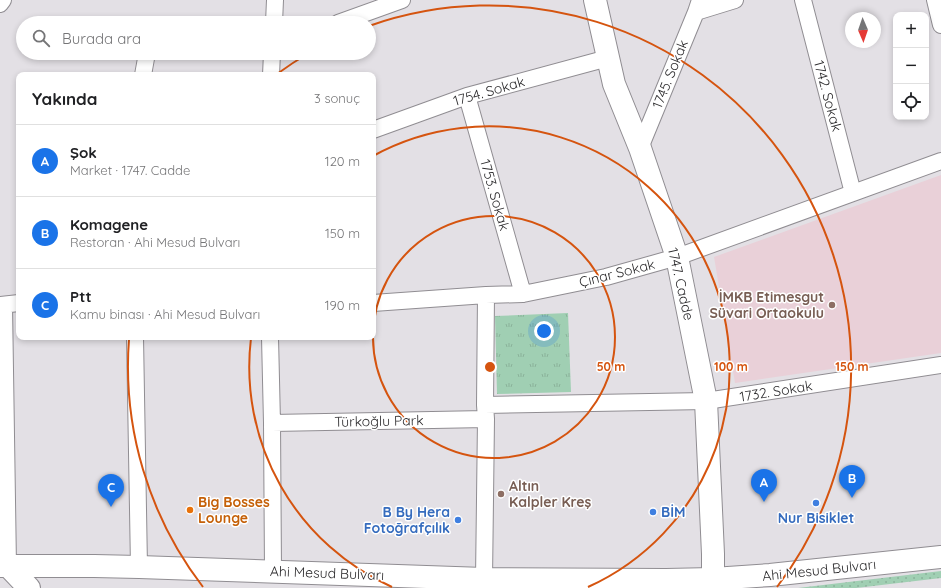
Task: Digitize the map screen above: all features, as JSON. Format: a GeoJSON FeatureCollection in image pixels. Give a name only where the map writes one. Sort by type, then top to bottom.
{"type":"FeatureCollection","features":[{"type":"Feature","properties":{"kind":"main road","name":"1747. Cadde"},"geometry":{"type":"LineString","coordinates":[[595,0],[614,84],[640,148],[677,258],[706,401],[713,583]]}},
{"type":"Feature","properties":{"kind":"main road","name":"Ahi Mesud Bulvarı"},"geometry":{"type":"LineString","coordinates":[[4,566],[139,567],[484,580],[666,580],[713,583],[941,557]]}},
{"type":"Feature","properties":{"kind":"main road"},"geometry":{"type":"LineString","coordinates":[[4,566],[9,588]]}},
{"type":"Feature","properties":{"kind":"main road"},"geometry":{"type":"LineString","coordinates":[[4,566],[29,588]]}},
{"type":"Feature","properties":{"kind":"street"},"geometry":{"type":"LineString","coordinates":[[0,4],[3,0]]}},
{"type":"Feature","properties":{"kind":"street"},"geometry":{"type":"LineString","coordinates":[[274,16],[275,0]]}},
{"type":"Feature","properties":{"kind":"street"},"geometry":{"type":"LineString","coordinates":[[357,16],[402,0]]}},
{"type":"Feature","properties":{"kind":"street"},"geometry":{"type":"LineString","coordinates":[[698,6],[735,0]]}},
{"type":"Feature","properties":{"kind":"street","name":"1742. Sokak"},"geometry":{"type":"LineString","coordinates":[[803,0],[853,193]]}},
{"type":"Feature","properties":{"kind":"street"},"geometry":{"type":"LineString","coordinates":[[935,0],[941,25]]}},
{"type":"Feature","properties":{"kind":"street","name":"1745. Sokak"},"geometry":{"type":"LineString","coordinates":[[640,148],[698,6]]}},
{"type":"Feature","properties":{"kind":"street","name":"1754. Sokak"},"geometry":{"type":"LineString","coordinates":[[376,129],[467,96],[608,58]]}},
{"type":"Feature","properties":{"kind":"street"},"geometry":{"type":"LineString","coordinates":[[144,72],[146,60]]}},
{"type":"Feature","properties":{"kind":"street"},"geometry":{"type":"LineString","coordinates":[[271,72],[272,60]]}},
{"type":"Feature","properties":{"kind":"street","name":"1753. Sokak"},"geometry":{"type":"LineString","coordinates":[[467,96],[523,294]]}},
{"type":"Feature","properties":{"kind":"street","name":"Çınar Sokak"},"geometry":{"type":"LineString","coordinates":[[376,303],[486,295],[523,294],[606,277],[677,258],[941,161]]}},
{"type":"Feature","properties":{"kind":"street"},"geometry":{"type":"LineString","coordinates":[[484,580],[486,295]]}},
{"type":"Feature","properties":{"kind":"street"},"geometry":{"type":"LineString","coordinates":[[4,566],[3,445],[8,304]]}},
{"type":"Feature","properties":{"kind":"street"},"geometry":{"type":"LineString","coordinates":[[135,340],[139,567]]}},
{"type":"Feature","properties":{"kind":"street"},"geometry":{"type":"LineString","coordinates":[[270,340],[273,571]]}},
{"type":"Feature","properties":{"kind":"street","name":"1732. Sokak"},"geometry":{"type":"LineString","coordinates":[[485,412],[706,401],[941,365]]}},
{"type":"Feature","properties":{"kind":"street","name":"Türkoğlu Park"},"geometry":{"type":"LineString","coordinates":[[272,424],[485,412]]}},
{"type":"Feature","properties":{"kind":"shaded area","name":"İMKB Etimesgut Süvari Ortaokulu"},"geometry":{"type":"Polygon","coordinates":[[[941,175],[941,353],[735,383],[714,257],[941,175]]]}},
{"type":"Feature","properties":{"kind":"green space"},"geometry":{"type":"Polygon","coordinates":[[[568,313],[571,392],[497,394],[495,316],[568,313]]]}},
{"type":"Feature","properties":{"kind":"green space"},"geometry":{"type":"Polygon","coordinates":[[[941,571],[941,578],[856,588],[798,588],[941,571]]]}},
{"type":"Feature","properties":{"kind":"place","name":"İMKB Etimesgut Süvari Ortaokulu"},"geometry":{"type":"Point","coordinates":[832,305]}},
{"type":"Feature","properties":{"kind":"place","name":"Altın Kalpler Kreş"},"geometry":{"type":"Point","coordinates":[501,494]}},
{"type":"Feature","properties":{"kind":"place","name":"Komagene"},"geometry":{"type":"Point","coordinates":[852,498]}},
{"type":"Feature","properties":{"kind":"place","name":"Şok"},"geometry":{"type":"Point","coordinates":[764,502]}},
{"type":"Feature","properties":{"kind":"place","name":"Nur Bisiklet"},"geometry":{"type":"Point","coordinates":[816,503]}},
{"type":"Feature","properties":{"kind":"place","name":"Ptt"},"geometry":{"type":"Point","coordinates":[111,507]}},
{"type":"Feature","properties":{"kind":"place","name":"Big Bosses Lounge"},"geometry":{"type":"Point","coordinates":[190,510]}},
{"type":"Feature","properties":{"kind":"place","name":"BİM"},"geometry":{"type":"Point","coordinates":[653,512]}},
{"type":"Feature","properties":{"kind":"place","name":"B By Hera Fotoğrafçılık"},"geometry":{"type":"Point","coordinates":[458,520]}}]}
